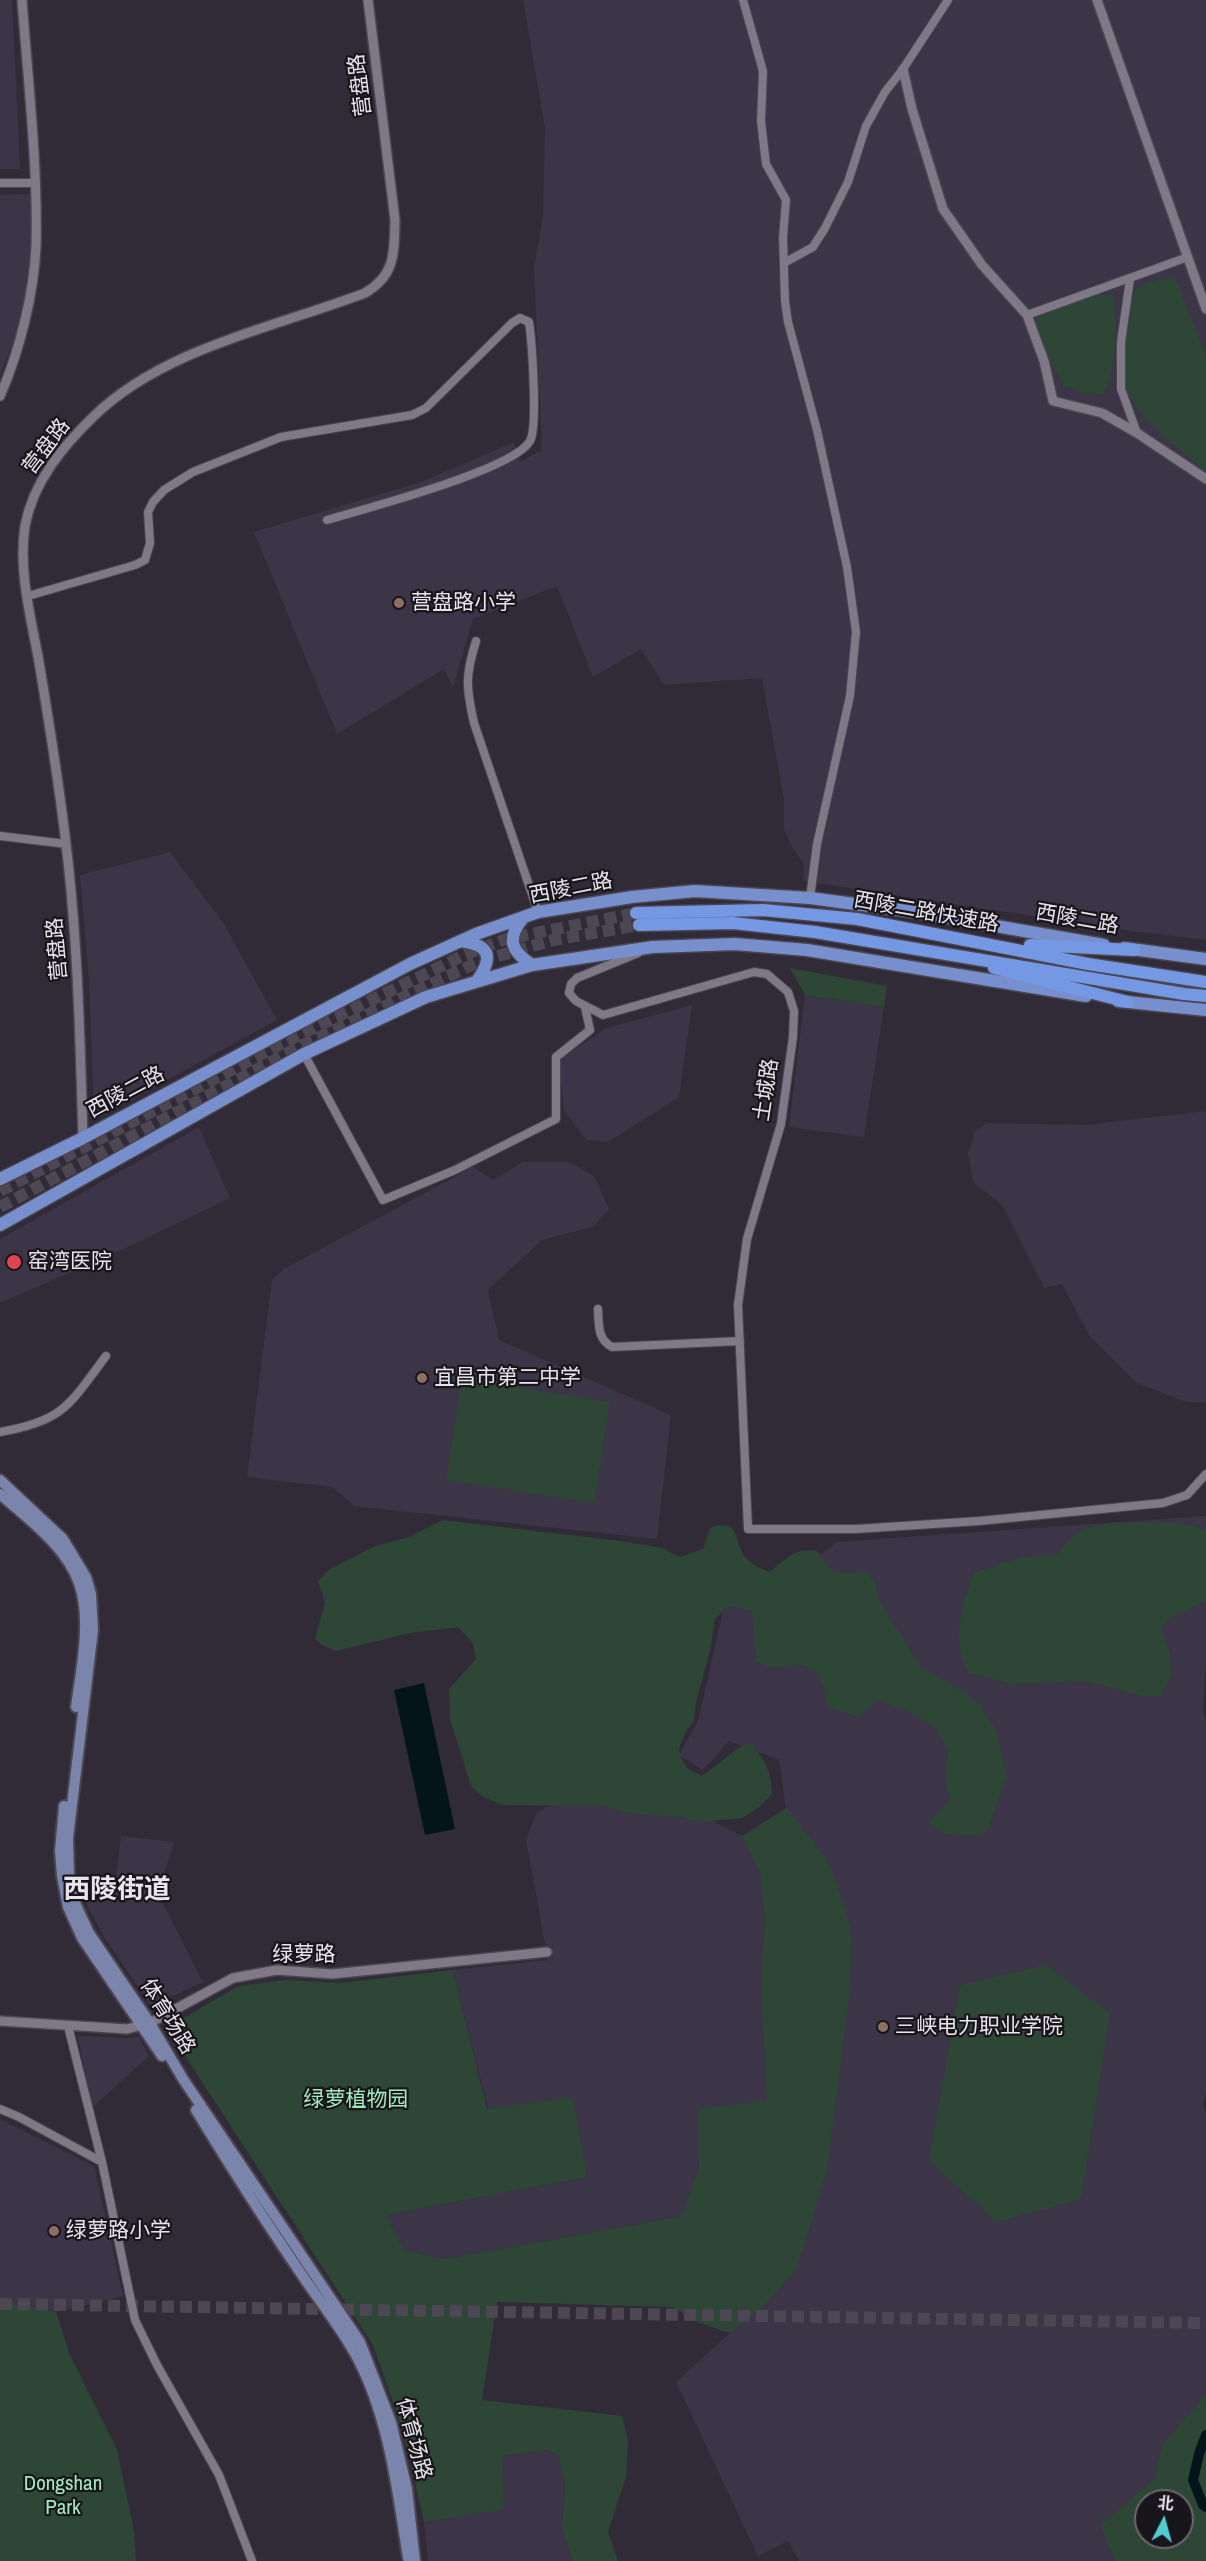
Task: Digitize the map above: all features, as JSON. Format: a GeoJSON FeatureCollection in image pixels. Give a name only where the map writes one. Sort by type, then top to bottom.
{"type":"FeatureCollection","features":[{"type":"Feature","properties":{"kind":"highway","name":"西陵二路快速路"},"geometry":{"type":"LineString","coordinates":[[1206,982],[1088,964],[857,919],[763,910],[637,919],[733,923],[882,941],[1206,996]]}},
{"type":"Feature","properties":{"kind":"highway"},"geometry":{"type":"LineString","coordinates":[[973,940],[1062,948],[1134,950]]}},
{"type":"Feature","properties":{"kind":"highway"},"geometry":{"type":"LineString","coordinates":[[882,941],[1128,1002]]}},
{"type":"Feature","properties":{"kind":"main road","name":"西陵二路"},"geometry":{"type":"LineString","coordinates":[[0,1179],[83,1138],[410,964],[461,941],[538,912],[632,897],[695,891],[810,898],[922,913],[1134,950],[1206,958]]}},
{"type":"Feature","properties":{"kind":"main road"},"geometry":{"type":"LineString","coordinates":[[524,917],[515,927],[512,943],[517,954],[532,965]]}},
{"type":"Feature","properties":{"kind":"main road"},"geometry":{"type":"LineString","coordinates":[[461,941],[480,945],[488,956],[485,968],[477,981]]}},
{"type":"Feature","properties":{"kind":"main road"},"geometry":{"type":"LineString","coordinates":[[0,1226],[304,1054],[426,997],[532,965],[653,947],[735,944],[807,950],[1128,1002],[1206,1010]]}},
{"type":"Feature","properties":{"kind":"main road","name":"体育场路"},"geometry":{"type":"LineString","coordinates":[[0,1480],[63,1539],[86,1577],[91,1594],[93,1630],[68,1838],[69,1875],[76,1905],[89,1933],[246,2192],[345,2337],[362,2368],[382,2420],[411,2560]]}},
{"type":"Feature","properties":{"kind":"main road","name":"体育场路"},"geometry":{"type":"LineString","coordinates":[[0,1494],[49,1539],[70,1565],[80,1584],[84,1604],[84,1649],[60,1835],[62,1876],[68,1907],[82,1938],[146,2025]]}},
{"type":"Feature","properties":{"kind":"street"},"geometry":{"type":"LineString","coordinates":[[0,396],[25,318],[36,248],[35,183],[22,0]]}},
{"type":"Feature","properties":{"kind":"street","name":"营盘路"},"geometry":{"type":"LineString","coordinates":[[83,1138],[79,972],[66,844],[28,596],[24,554],[29,509],[36,489],[49,466],[94,416],[149,376],[208,348],[365,293],[378,285],[388,272],[394,253],[395,220],[368,0]]}},
{"type":"Feature","properties":{"kind":"street"},"geometry":{"type":"LineString","coordinates":[[743,0],[764,71],[761,121],[766,164],[786,200],[783,237],[789,322],[817,430],[847,567],[856,632],[850,696],[817,844],[810,898]]}},
{"type":"Feature","properties":{"kind":"street"},"geometry":{"type":"LineString","coordinates":[[784,263],[813,247],[825,228],[848,182],[866,126],[885,92],[903,69],[948,0]]}},
{"type":"Feature","properties":{"kind":"street"},"geometry":{"type":"LineString","coordinates":[[1097,0],[1206,309]]}},
{"type":"Feature","properties":{"kind":"street"},"geometry":{"type":"LineString","coordinates":[[903,69],[912,109],[943,209],[982,265],[1028,315],[1044,361],[1053,401],[1102,412],[1206,479]]}},
{"type":"Feature","properties":{"kind":"street"},"geometry":{"type":"LineString","coordinates":[[0,183],[35,183]]}},
{"type":"Feature","properties":{"kind":"street"},"geometry":{"type":"LineString","coordinates":[[1028,315],[1188,257]]}},
{"type":"Feature","properties":{"kind":"street"},"geometry":{"type":"LineString","coordinates":[[1130,279],[1121,342],[1121,389],[1137,433]]}},
{"type":"Feature","properties":{"kind":"street"},"geometry":{"type":"LineString","coordinates":[[28,596],[135,566],[145,560],[150,543],[148,512],[153,502],[164,490],[193,472],[281,437],[412,415],[426,408],[512,323],[520,318],[529,322],[533,428],[530,441],[518,453],[473,475],[327,520]]}},
{"type":"Feature","properties":{"kind":"street"},"geometry":{"type":"LineString","coordinates":[[476,641],[466,671],[468,699],[538,912]]}},
{"type":"Feature","properties":{"kind":"street"},"geometry":{"type":"LineString","coordinates":[[0,836],[66,844]]}},
{"type":"Feature","properties":{"kind":"street"},"geometry":{"type":"LineString","coordinates":[[304,1054],[383,1200],[455,1170],[556,1119],[555,1057],[590,1030],[585,1007],[569,993],[571,984],[585,974],[653,947]]}},
{"type":"Feature","properties":{"kind":"street","name":"土城路"},"geometry":{"type":"LineString","coordinates":[[585,1007],[603,1015],[754,972],[767,974],[788,992],[792,1000],[793,1037],[781,1124],[747,1239],[738,1305],[748,1529],[879,1527],[979,1521],[1163,1503],[1187,1495],[1206,1474]]}},
{"type":"Feature","properties":{"kind":"street"},"geometry":{"type":"LineString","coordinates":[[598,1309],[601,1336],[604,1343],[612,1347],[740,1341]]}},
{"type":"Feature","properties":{"kind":"street"},"geometry":{"type":"LineString","coordinates":[[0,1432],[31,1427],[57,1415],[70,1403],[106,1356]]}},
{"type":"Feature","properties":{"kind":"street","name":"绿萝路"},"geometry":{"type":"LineString","coordinates":[[0,2021],[127,2030],[146,2025],[233,1978],[277,1970],[332,1974],[547,1952]]}},
{"type":"Feature","properties":{"kind":"street"},"geometry":{"type":"LineString","coordinates":[[68,2026],[102,2162],[135,2320],[157,2365],[219,2475],[252,2561]]}},
{"type":"Feature","properties":{"kind":"street"},"geometry":{"type":"LineString","coordinates":[[0,2109],[102,2162]]}},
{"type":"Feature","properties":{"kind":"shaded area"},"geometry":{"type":"Polygon","coordinates":[[[0,0],[12,0],[20,169],[0,169],[0,0]]]}},
{"type":"Feature","properties":{"kind":"shaded area"},"geometry":{"type":"Polygon","coordinates":[[[523,0],[1206,0],[1206,940],[1131,931],[803,881],[804,864],[793,849],[784,829],[784,800],[762,678],[664,685],[641,649],[593,677],[557,586],[473,619],[453,687],[444,669],[337,734],[254,532],[421,482],[514,442],[520,462],[542,450],[534,267],[543,216],[545,128],[523,0]]]}},
{"type":"Feature","properties":{"kind":"shaded area"},"geometry":{"type":"Polygon","coordinates":[[[30,194],[33,248],[22,317],[0,376],[0,195],[30,194]]]}},
{"type":"Feature","properties":{"kind":"shaded area"},"geometry":{"type":"Polygon","coordinates":[[[170,852],[224,924],[277,1020],[94,1120],[89,980],[80,875],[170,852]]]}},
{"type":"Feature","properties":{"kind":"shaded area"},"geometry":{"type":"Polygon","coordinates":[[[805,995],[884,1007],[864,1137],[789,1127],[805,995]]]}},
{"type":"Feature","properties":{"kind":"shaded area"},"geometry":{"type":"Polygon","coordinates":[[[692,1005],[679,1097],[608,1142],[586,1140],[564,1110],[559,1059],[607,1028],[692,1005]]]}},
{"type":"Feature","properties":{"kind":"shaded area"},"geometry":{"type":"Polygon","coordinates":[[[1206,1111],[1206,1403],[1186,1402],[1137,1383],[1089,1335],[1062,1284],[1044,1288],[1003,1206],[973,1182],[968,1153],[975,1131],[987,1123],[1085,1125],[1206,1111]]]}},
{"type":"Feature","properties":{"kind":"shaded area"},"geometry":{"type":"Polygon","coordinates":[[[199,1127],[230,1198],[126,1248],[0,1303],[0,1239],[199,1127]]]}},
{"type":"Feature","properties":{"kind":"shaded area","name":"宜昌市第二中学"},"geometry":{"type":"Polygon","coordinates":[[[523,1162],[569,1162],[594,1176],[609,1209],[593,1227],[542,1240],[488,1290],[499,1340],[671,1415],[657,1539],[354,1506],[332,1487],[247,1477],[272,1280],[284,1269],[473,1167],[493,1180],[523,1162]]]}},
{"type":"Feature","properties":{"kind":"shaded area","name":"三峡电力职业学院"},"geometry":{"type":"Polygon","coordinates":[[[1206,1516],[1206,1661],[1203,1711],[1206,1721],[1206,2093],[1203,2103],[1206,2115],[1206,2395],[1162,2444],[1155,2478],[1142,2489],[1134,2489],[1134,2496],[1100,2525],[1115,2561],[799,2561],[788,2541],[758,2556],[676,2382],[730,2333],[682,2216],[444,2259],[404,2250],[386,2215],[587,2177],[488,2109],[453,1970],[548,1960],[526,1840],[537,1812],[619,1772],[742,1836],[786,1808],[779,1760],[729,1741],[703,1770],[679,1755],[698,1721],[725,1603],[764,1598],[837,1542],[1206,1516]]]}},
{"type":"Feature","properties":{"kind":"shaded area"},"geometry":{"type":"Polygon","coordinates":[[[424,1683],[455,1829],[425,1835],[394,1690],[424,1683]]]}},
{"type":"Feature","properties":{"kind":"shaded area"},"geometry":{"type":"Polygon","coordinates":[[[121,1836],[174,1842],[158,1894],[203,1982],[151,2006],[104,1937],[87,1905],[80,1882],[115,1885],[121,1836]]]}},
{"type":"Feature","properties":{"kind":"shaded area"},"geometry":{"type":"Polygon","coordinates":[[[78,2036],[132,2038],[138,2036],[149,2056],[92,2108],[78,2036]]]}},
{"type":"Feature","properties":{"kind":"shaded area","name":"绿萝路小学"},"geometry":{"type":"Polygon","coordinates":[[[0,2119],[94,2166],[123,2296],[56,2312],[0,2299],[0,2119]]]}},
{"type":"Feature","properties":{"kind":"shaded area"},"geometry":{"type":"Polygon","coordinates":[[[547,2450],[558,2455],[565,2485],[562,2526],[572,2561],[428,2561],[424,2522],[444,2517],[502,2456],[547,2450]]]}},
{"type":"Feature","properties":{"kind":"green space"},"geometry":{"type":"Polygon","coordinates":[[[1175,276],[1206,356],[1206,472],[1140,412],[1132,401],[1124,381],[1126,321],[1132,296],[1139,286],[1175,276]]]}},
{"type":"Feature","properties":{"kind":"green space"},"geometry":{"type":"Polygon","coordinates":[[[1096,295],[1114,295],[1114,360],[1103,394],[1083,393],[1064,386],[1049,359],[1035,318],[1096,295]]]}},
{"type":"Feature","properties":{"kind":"green space"},"geometry":{"type":"Polygon","coordinates":[[[790,968],[887,986],[884,1007],[805,995],[790,968]]]}},
{"type":"Feature","properties":{"kind":"green space"},"geometry":{"type":"Polygon","coordinates":[[[462,1379],[610,1402],[594,1503],[446,1480],[462,1379]]]}},
{"type":"Feature","properties":{"kind":"green space"},"geometry":{"type":"Polygon","coordinates":[[[443,1520],[620,1541],[662,1548],[680,1557],[703,1549],[710,1528],[727,1525],[735,1532],[745,1557],[756,1566],[770,1572],[797,1552],[810,1550],[818,1551],[826,1565],[836,1572],[865,1571],[875,1582],[879,1600],[920,1666],[967,1694],[981,1706],[996,1730],[1007,1777],[986,1833],[956,1835],[934,1828],[929,1823],[949,1801],[946,1784],[947,1750],[937,1731],[909,1712],[878,1700],[858,1717],[828,1707],[824,1687],[817,1673],[803,1665],[771,1668],[756,1661],[752,1611],[729,1606],[715,1619],[710,1651],[696,1702],[694,1721],[686,1731],[679,1748],[681,1758],[688,1769],[702,1776],[741,1746],[751,1743],[767,1767],[772,1794],[758,1808],[742,1818],[699,1822],[682,1817],[633,1814],[602,1806],[503,1805],[483,1797],[471,1786],[450,1719],[449,1689],[476,1659],[473,1643],[458,1627],[410,1633],[336,1651],[322,1645],[315,1638],[325,1603],[318,1581],[330,1569],[373,1547],[409,1537],[443,1520]]]}},
{"type":"Feature","properties":{"kind":"green space"},"geometry":{"type":"Polygon","coordinates":[[[1109,1523],[1175,1523],[1199,1527],[1206,1531],[1206,1600],[1173,1617],[1162,1626],[1172,1669],[1167,1686],[1160,1696],[1143,1696],[1086,1681],[1011,1684],[968,1672],[963,1660],[959,1635],[962,1610],[973,1573],[1021,1557],[1058,1555],[1068,1540],[1079,1532],[1109,1523]]]}},
{"type":"Feature","properties":{"kind":"green space","name":"绿萝植物园"},"geometry":{"type":"Polygon","coordinates":[[[787,1808],[828,1862],[845,1906],[852,1935],[849,1997],[827,2170],[797,2268],[764,2306],[730,2333],[700,2323],[672,2307],[497,2302],[482,2400],[622,2416],[628,2440],[626,2477],[608,2532],[618,2561],[572,2561],[562,2526],[565,2485],[558,2455],[547,2450],[502,2456],[504,2509],[424,2522],[403,2431],[373,2345],[167,2028],[238,1986],[285,1980],[339,1983],[453,1970],[487,2109],[573,2097],[587,2177],[386,2215],[404,2250],[444,2259],[682,2216],[699,2168],[698,2109],[767,2100],[761,1983],[765,1917],[760,1871],[742,1836],[787,1808]]]}},
{"type":"Feature","properties":{"kind":"green space"},"geometry":{"type":"Polygon","coordinates":[[[1046,1965],[1110,2013],[1081,2199],[997,2222],[929,2161],[960,1985],[1046,1965]]]}},
{"type":"Feature","properties":{"kind":"green space","name":"Dongshan Park"},"geometry":{"type":"Polygon","coordinates":[[[0,2299],[56,2312],[70,2355],[117,2450],[134,2531],[136,2561],[0,2561],[0,2299]]]}},
{"type":"Feature","properties":{"kind":"green space"},"geometry":{"type":"Polygon","coordinates":[[[1206,2395],[1206,2561],[1115,2561],[1100,2525],[1134,2496],[1134,2549],[1194,2549],[1194,2489],[1142,2489],[1155,2478],[1162,2444],[1206,2395]]]}},
{"type":"Feature","properties":{"kind":"waterway"},"geometry":{"type":"LineString","coordinates":[[1206,2435],[1193,2480],[1203,2505],[1206,2507]]}},
{"type":"Feature","properties":{"kind":"tunnel"},"geometry":{"type":"LineString","coordinates":[[0,1191],[275,1047],[464,955],[506,939],[636,913]]}},
{"type":"Feature","properties":{"kind":"tunnel"},"geometry":{"type":"LineString","coordinates":[[0,1207],[299,1047],[478,962],[553,940],[639,925]]}},
{"type":"Feature","properties":{"kind":"tunnel"},"geometry":{"type":"LineString","coordinates":[[0,2304],[1206,2323]]}},
{"type":"Feature","properties":{"kind":"place","name":"营盘路小学"},"geometry":{"type":"Point","coordinates":[399,603]}},
{"type":"Feature","properties":{"kind":"place","name":"窑湾医院"},"geometry":{"type":"Point","coordinates":[14,1262]}},
{"type":"Feature","properties":{"kind":"place","name":"宜昌市第二中学"},"geometry":{"type":"Point","coordinates":[422,1378]}},
{"type":"Feature","properties":{"kind":"place","name":"三峡电力职业学院"},"geometry":{"type":"Point","coordinates":[883,2027]}},
{"type":"Feature","properties":{"kind":"place","name":"绿萝路小学"},"geometry":{"type":"Point","coordinates":[54,2231]}},
{"type":"Feature","properties":{"kind":"district","name":"西陵街道"},"geometry":{"type":"Point","coordinates":[117,1891]}}]}
